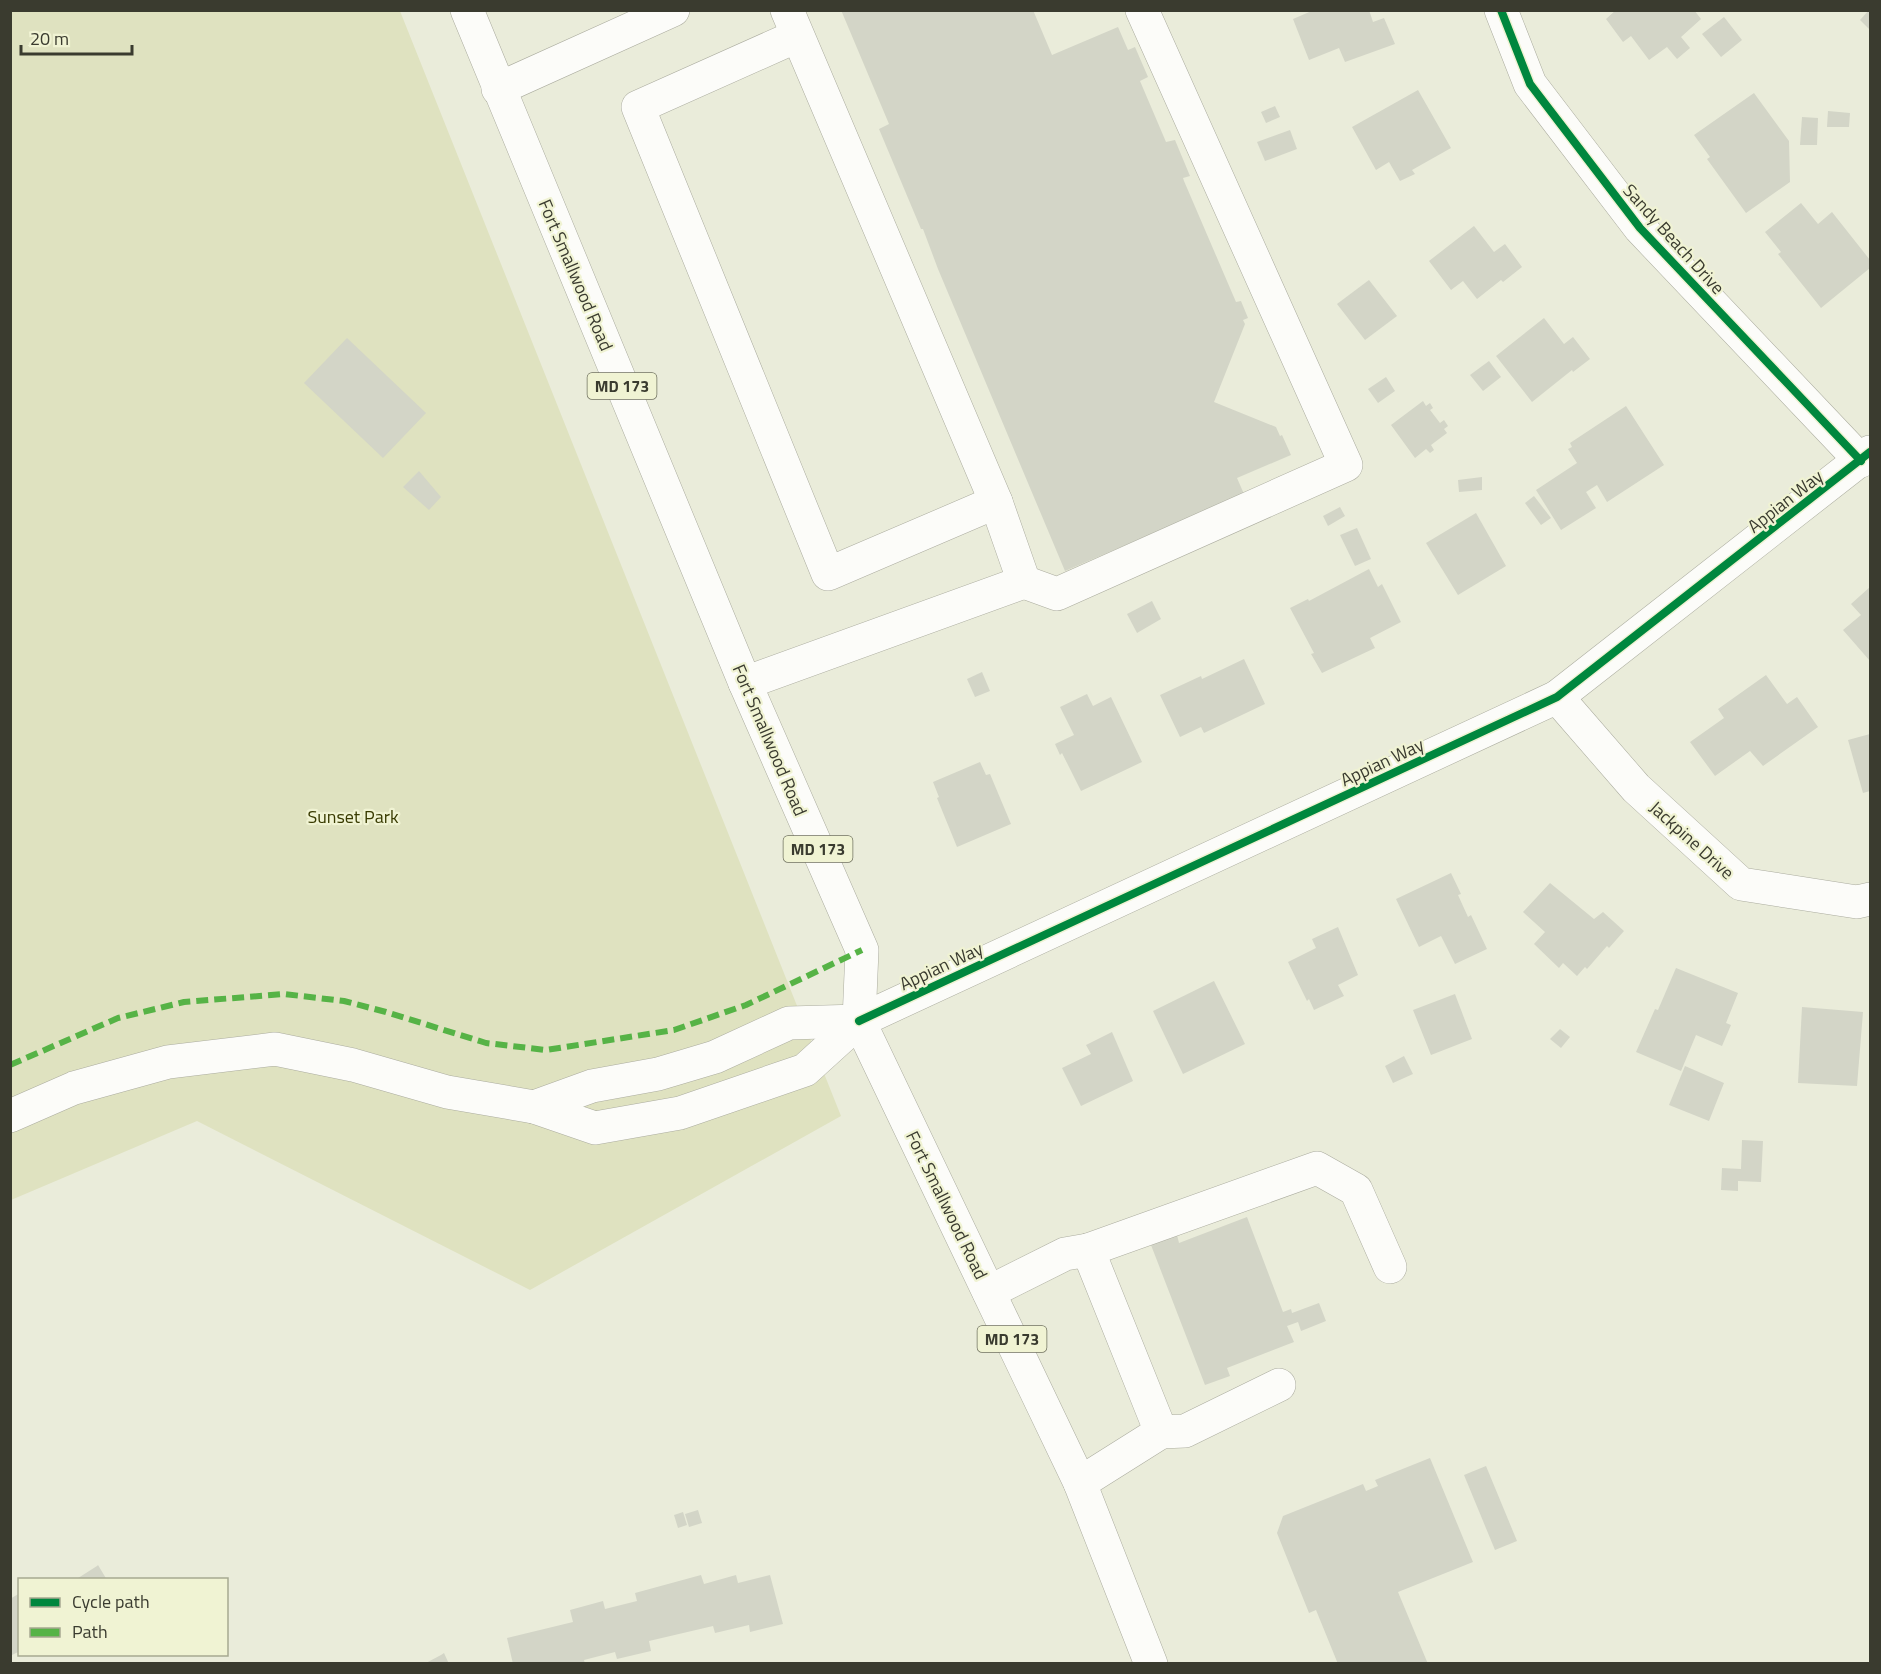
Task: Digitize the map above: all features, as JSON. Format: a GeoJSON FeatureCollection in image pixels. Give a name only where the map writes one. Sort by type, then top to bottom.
{"type":"FeatureCollection","features":[{"type":"Feature","properties":{"kind":"street"},"geometry":{"type":"LineString","coordinates":[[498,88],[673,10]]}},
{"type":"Feature","properties":{"kind":"street"},"geometry":{"type":"LineString","coordinates":[[745,683],[1024,582],[1057,594],[1346,465],[1142,10]]}},
{"type":"Feature","properties":{"kind":"street","name":"Sandy Beach Drive"},"geometry":{"type":"LineString","coordinates":[[1501,10],[1530,84],[1640,228],[1866,457]]}},
{"type":"Feature","properties":{"kind":"street","name":"Fort Smallwood Road"},"geometry":{"type":"LineString","coordinates":[[473,12],[498,88],[745,683],[862,950],[859,1021],[1080,1483],[1151,1664]]}},
{"type":"Feature","properties":{"kind":"street"},"geometry":{"type":"LineString","coordinates":[[996,502],[828,573],[638,107],[792,23],[996,502],[1024,582]]}},
{"type":"Feature","properties":{"kind":"street","name":"Appian Way"},"geometry":{"type":"LineString","coordinates":[[859,1021],[1557,697],[1866,457]]}},
{"type":"Feature","properties":{"kind":"street","name":"Jackpine Drive"},"geometry":{"type":"LineString","coordinates":[[1557,697],[1636,788],[1741,884],[1857,902],[1870,899]]}},
{"type":"Feature","properties":{"kind":"street"},"geometry":{"type":"LineString","coordinates":[[534,1107],[592,1086],[658,1074],[715,1057],[789,1023],[859,1021]]}},
{"type":"Feature","properties":{"kind":"street"},"geometry":{"type":"LineString","coordinates":[[10,1116],[74,1088],[168,1062],[275,1049],[353,1065],[447,1092],[534,1107],[595,1128],[680,1113],[805,1070],[859,1021]]}},
{"type":"Feature","properties":{"kind":"street"},"geometry":{"type":"LineString","coordinates":[[989,1292],[1065,1254],[1088,1250],[1317,1168],[1356,1190],[1390,1267]]}},
{"type":"Feature","properties":{"kind":"street"},"geometry":{"type":"LineString","coordinates":[[1088,1250],[1161,1432]]}},
{"type":"Feature","properties":{"kind":"street"},"geometry":{"type":"LineString","coordinates":[[1080,1483],[1161,1432],[1185,1431],[1279,1385]]}},
{"type":"Feature","properties":{"kind":"green space","name":"Sunset Park"},"geometry":{"type":"Polygon","coordinates":[[[11,11],[400,11],[841,1116],[530,1290],[197,1121],[11,1200],[11,11]]]}},
{"type":"Feature","properties":{"kind":"building"},"geometry":{"type":"Polygon","coordinates":[[[841,10],[1033,10],[1052,55],[1118,27],[1128,50],[1135,47],[1148,77],[1140,81],[1166,142],[1175,140],[1190,176],[1183,178],[1184,181],[1236,302],[1241,301],[1248,318],[1243,320],[1245,324],[1214,402],[1276,427],[1291,455],[1237,478],[1244,494],[1065,571],[879,129],[889,124],[841,10]]]}},
{"type":"Feature","properties":{"kind":"building"},"geometry":{"type":"Polygon","coordinates":[[[1314,10],[1369,10],[1373,22],[1384,18],[1395,44],[1345,62],[1339,48],[1309,60],[1293,19],[1314,10]]]}},
{"type":"Feature","properties":{"kind":"building"},"geometry":{"type":"Polygon","coordinates":[[[1616,10],[1694,10],[1701,19],[1681,37],[1690,48],[1677,59],[1667,47],[1649,60],[1631,36],[1623,42],[1606,19],[1616,10]]]}},
{"type":"Feature","properties":{"kind":"building"},"geometry":{"type":"Polygon","coordinates":[[[1870,10],[1870,30],[1860,20],[1870,10]]]}},
{"type":"Feature","properties":{"kind":"building"},"geometry":{"type":"Polygon","coordinates":[[[1724,17],[1742,40],[1721,57],[1702,34],[1724,17]]]}},
{"type":"Feature","properties":{"kind":"building"},"geometry":{"type":"Polygon","coordinates":[[[1418,90],[1451,148],[1412,170],[1415,174],[1400,181],[1389,162],[1376,170],[1352,127],[1418,90]]]}},
{"type":"Feature","properties":{"kind":"building"},"geometry":{"type":"Polygon","coordinates":[[[1754,93],[1789,141],[1790,182],[1746,213],[1707,159],[1710,157],[1694,135],[1754,93]]]}},
{"type":"Feature","properties":{"kind":"building"},"geometry":{"type":"Polygon","coordinates":[[[1275,106],[1280,117],[1266,123],[1261,112],[1275,106]]]}},
{"type":"Feature","properties":{"kind":"building"},"geometry":{"type":"Polygon","coordinates":[[[1828,111],[1850,113],[1849,127],[1827,127],[1828,111]]]}},
{"type":"Feature","properties":{"kind":"building"},"geometry":{"type":"Polygon","coordinates":[[[1802,117],[1818,118],[1817,145],[1800,145],[1802,117]]]}},
{"type":"Feature","properties":{"kind":"building"},"geometry":{"type":"Polygon","coordinates":[[[1290,130],[1297,149],[1265,161],[1257,142],[1290,130]]]}},
{"type":"Feature","properties":{"kind":"building"},"geometry":{"type":"Polygon","coordinates":[[[1801,203],[1818,224],[1832,212],[1870,260],[1870,268],[1821,308],[1778,254],[1781,252],[1765,232],[1801,203]]]}},
{"type":"Feature","properties":{"kind":"building"},"geometry":{"type":"Polygon","coordinates":[[[1474,226],[1494,252],[1505,244],[1522,267],[1477,299],[1463,281],[1451,290],[1429,261],[1474,226]]]}},
{"type":"Feature","properties":{"kind":"building"},"geometry":{"type":"Polygon","coordinates":[[[1369,280],[1397,316],[1365,340],[1337,304],[1369,280]]]}},
{"type":"Feature","properties":{"kind":"building"},"geometry":{"type":"Polygon","coordinates":[[[1544,318],[1564,344],[1573,337],[1590,359],[1573,372],[1572,370],[1532,402],[1496,356],[1544,318]]]}},
{"type":"Feature","properties":{"kind":"building"},"geometry":{"type":"Polygon","coordinates":[[[347,338],[426,413],[383,458],[304,383],[347,338]]]}},
{"type":"Feature","properties":{"kind":"building"},"geometry":{"type":"Polygon","coordinates":[[[1489,361],[1501,377],[1483,391],[1470,375],[1489,361]]]}},
{"type":"Feature","properties":{"kind":"building"},"geometry":{"type":"Polygon","coordinates":[[[1386,377],[1395,391],[1378,403],[1368,389],[1386,377]]]}},
{"type":"Feature","properties":{"kind":"building"},"geometry":{"type":"Polygon","coordinates":[[[1423,401],[1426,406],[1430,403],[1433,408],[1430,410],[1440,423],[1444,420],[1448,426],[1444,429],[1447,433],[1431,445],[1434,450],[1430,453],[1426,449],[1415,458],[1391,425],[1423,401]]]}},
{"type":"Feature","properties":{"kind":"building"},"geometry":{"type":"Polygon","coordinates":[[[1626,406],[1664,465],[1607,502],[1597,485],[1586,492],[1596,508],[1561,530],[1536,490],[1577,463],[1568,449],[1572,447],[1570,443],[1626,406]]]}},
{"type":"Feature","properties":{"kind":"building"},"geometry":{"type":"Polygon","coordinates":[[[419,471],[441,497],[429,510],[403,487],[419,471]]]}},
{"type":"Feature","properties":{"kind":"building"},"geometry":{"type":"Polygon","coordinates":[[[1482,477],[1482,490],[1459,492],[1458,480],[1482,477]]]}},
{"type":"Feature","properties":{"kind":"building"},"geometry":{"type":"Polygon","coordinates":[[[1534,496],[1551,518],[1541,525],[1525,503],[1534,496]]]}},
{"type":"Feature","properties":{"kind":"building"},"geometry":{"type":"Polygon","coordinates":[[[1340,507],[1345,516],[1328,526],[1323,516],[1340,507]]]}},
{"type":"Feature","properties":{"kind":"building"},"geometry":{"type":"Polygon","coordinates":[[[1476,513],[1506,566],[1458,595],[1426,543],[1476,513]]]}},
{"type":"Feature","properties":{"kind":"building"},"geometry":{"type":"Polygon","coordinates":[[[1357,528],[1371,559],[1355,566],[1340,535],[1357,528]]]}},
{"type":"Feature","properties":{"kind":"building"},"geometry":{"type":"Polygon","coordinates":[[[1369,569],[1378,587],[1382,584],[1401,622],[1370,638],[1375,648],[1322,673],[1290,608],[1308,599],[1309,601],[1369,569]]]}},
{"type":"Feature","properties":{"kind":"building"},"geometry":{"type":"Polygon","coordinates":[[[1870,587],[1870,661],[1843,630],[1861,615],[1851,604],[1870,587]]]}},
{"type":"Feature","properties":{"kind":"building"},"geometry":{"type":"Polygon","coordinates":[[[1152,601],[1161,619],[1137,633],[1127,614],[1152,601]]]}},
{"type":"Feature","properties":{"kind":"building"},"geometry":{"type":"Polygon","coordinates":[[[1244,659],[1265,704],[1204,733],[1201,727],[1180,737],[1160,695],[1201,676],[1202,679],[1244,659]]]}},
{"type":"Feature","properties":{"kind":"building"},"geometry":{"type":"Polygon","coordinates":[[[982,672],[990,691],[975,697],[967,679],[982,672]]]}},
{"type":"Feature","properties":{"kind":"building"},"geometry":{"type":"Polygon","coordinates":[[[1766,675],[1787,704],[1797,697],[1818,727],[1763,766],[1750,751],[1715,776],[1690,742],[1724,718],[1718,709],[1766,675]]]}},
{"type":"Feature","properties":{"kind":"building"},"geometry":{"type":"Polygon","coordinates":[[[1087,694],[1093,706],[1111,697],[1142,762],[1081,791],[1055,744],[1074,735],[1060,707],[1087,694]]]}},
{"type":"Feature","properties":{"kind":"building"},"geometry":{"type":"Polygon","coordinates":[[[1870,734],[1870,791],[1863,793],[1848,740],[1870,734]]]}},
{"type":"Feature","properties":{"kind":"building"},"geometry":{"type":"Polygon","coordinates":[[[980,762],[986,775],[990,774],[1011,824],[957,847],[933,782],[980,762]]]}},
{"type":"Feature","properties":{"kind":"building"},"geometry":{"type":"Polygon","coordinates":[[[1451,873],[1468,917],[1471,915],[1487,949],[1455,964],[1441,936],[1419,947],[1396,899],[1451,873]]]}},
{"type":"Feature","properties":{"kind":"building"},"geometry":{"type":"Polygon","coordinates":[[[1550,883],[1594,919],[1603,912],[1624,931],[1609,948],[1607,946],[1587,969],[1585,967],[1577,976],[1563,963],[1559,968],[1534,944],[1545,932],[1523,912],[1550,883]]]}},
{"type":"Feature","properties":{"kind":"building"},"geometry":{"type":"Polygon","coordinates":[[[1338,927],[1358,975],[1338,985],[1344,996],[1314,1010],[1309,999],[1307,1001],[1288,962],[1316,948],[1312,939],[1338,927]]]}},
{"type":"Feature","properties":{"kind":"building"},"geometry":{"type":"Polygon","coordinates":[[[1676,968],[1738,993],[1726,1023],[1731,1025],[1722,1046],[1696,1035],[1681,1071],[1636,1052],[1655,1009],[1658,1010],[1676,968]]]}},
{"type":"Feature","properties":{"kind":"building"},"geometry":{"type":"Polygon","coordinates":[[[1214,981],[1245,1044],[1183,1074],[1153,1011],[1214,981]]]}},
{"type":"Feature","properties":{"kind":"building"},"geometry":{"type":"Polygon","coordinates":[[[1455,994],[1472,1039],[1431,1055],[1413,1010],[1455,994]]]}},
{"type":"Feature","properties":{"kind":"building"},"geometry":{"type":"Polygon","coordinates":[[[1802,1007],[1863,1012],[1857,1086],[1798,1083],[1802,1007]]]}},
{"type":"Feature","properties":{"kind":"building"},"geometry":{"type":"Polygon","coordinates":[[[1560,1029],[1570,1037],[1561,1048],[1550,1039],[1560,1029]]]}},
{"type":"Feature","properties":{"kind":"building"},"geometry":{"type":"Polygon","coordinates":[[[1112,1032],[1133,1081],[1081,1106],[1062,1068],[1091,1054],[1086,1045],[1112,1032]]]}},
{"type":"Feature","properties":{"kind":"building"},"geometry":{"type":"Polygon","coordinates":[[[1404,1056],[1413,1074],[1393,1083],[1385,1066],[1404,1056]]]}},
{"type":"Feature","properties":{"kind":"building"},"geometry":{"type":"Polygon","coordinates":[[[1685,1066],[1724,1083],[1709,1121],[1669,1105],[1685,1066]]]}},
{"type":"Feature","properties":{"kind":"building"},"geometry":{"type":"Polygon","coordinates":[[[1742,1140],[1763,1141],[1761,1182],[1738,1181],[1738,1191],[1721,1190],[1722,1168],[1741,1169],[1742,1140]]]}},
{"type":"Feature","properties":{"kind":"building"},"geometry":{"type":"Polygon","coordinates":[[[1247,1217],[1283,1312],[1291,1309],[1292,1313],[1319,1303],[1326,1321],[1301,1331],[1298,1322],[1287,1326],[1294,1342],[1227,1368],[1230,1376],[1205,1385],[1151,1245],[1177,1235],[1179,1243],[1247,1217]]]}},
{"type":"Feature","properties":{"kind":"building"},"geometry":{"type":"Polygon","coordinates":[[[1430,1458],[1473,1562],[1398,1592],[1428,1664],[1338,1664],[1316,1610],[1309,1613],[1277,1533],[1283,1516],[1363,1484],[1366,1491],[1378,1486],[1375,1480],[1430,1458]]]}},
{"type":"Feature","properties":{"kind":"building"},"geometry":{"type":"Polygon","coordinates":[[[1486,1466],[1517,1541],[1495,1550],[1464,1475],[1486,1466]]]}},
{"type":"Feature","properties":{"kind":"building"},"geometry":{"type":"Polygon","coordinates":[[[698,1510],[702,1523],[689,1527],[685,1514],[698,1510]]]}},
{"type":"Feature","properties":{"kind":"building"},"geometry":{"type":"Polygon","coordinates":[[[683,1512],[687,1525],[678,1528],[674,1515],[683,1512]]]}},
{"type":"Feature","properties":{"kind":"building"},"geometry":{"type":"Polygon","coordinates":[[[97,1566],[106,1578],[78,1578],[97,1566]]]}},
{"type":"Feature","properties":{"kind":"building"},"geometry":{"type":"Polygon","coordinates":[[[701,1575],[704,1584],[736,1575],[738,1583],[770,1575],[783,1624],[750,1632],[749,1625],[715,1633],[713,1626],[649,1641],[651,1651],[617,1659],[615,1652],[584,1660],[585,1664],[513,1664],[507,1638],[573,1622],[570,1610],[603,1601],[605,1609],[637,1601],[635,1593],[701,1575]]]}},
{"type":"Feature","properties":{"kind":"building"},"geometry":{"type":"Polygon","coordinates":[[[18,1594],[18,1652],[10,1656],[10,1599],[18,1594]]]}},
{"type":"Feature","properties":{"kind":"building"},"geometry":{"type":"Polygon","coordinates":[[[444,1653],[449,1664],[424,1664],[441,1655],[444,1653]]]}},
{"type":"Feature","properties":{"kind":"marked path"},"geometry":{"type":"LineString","coordinates":[[10,1065],[118,1018],[184,1002],[284,994],[344,1001],[486,1043],[546,1050],[674,1030],[746,1005],[862,950]]}},
{"type":"Feature","properties":{"kind":"cycle path"},"geometry":{"type":"LineString","coordinates":[[1501,10],[1530,84],[1640,228],[1861,461]]}},
{"type":"Feature","properties":{"kind":"cycle path"},"geometry":{"type":"LineString","coordinates":[[859,1021],[1557,697],[1870,452]]}}]}
